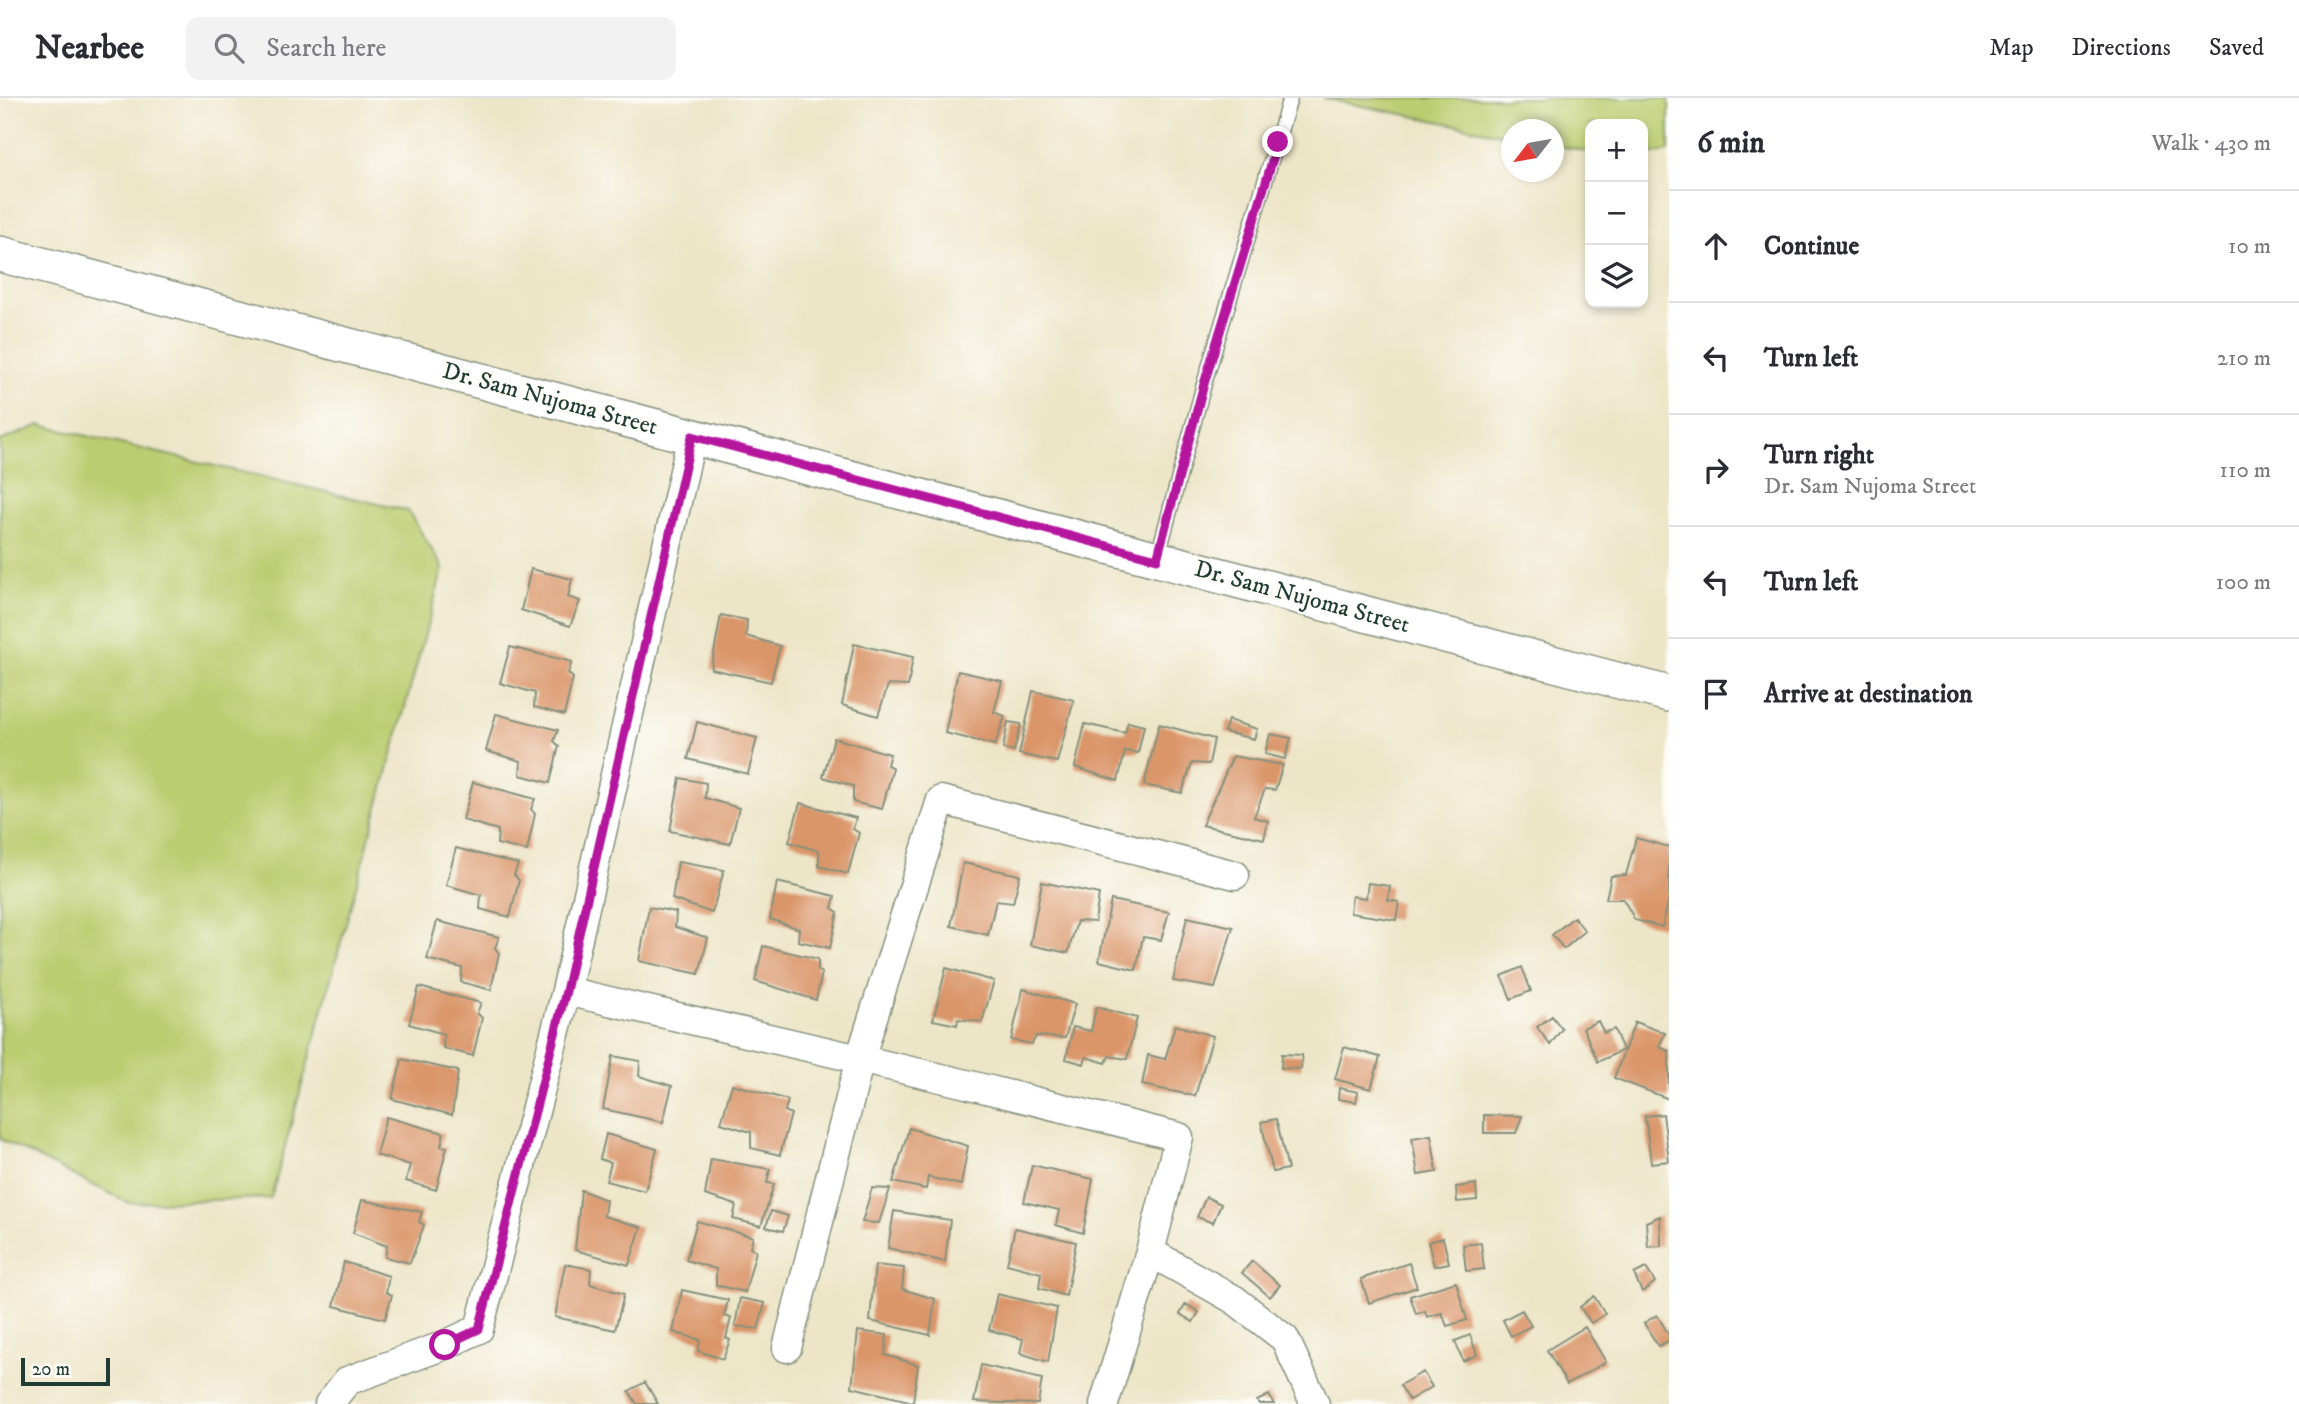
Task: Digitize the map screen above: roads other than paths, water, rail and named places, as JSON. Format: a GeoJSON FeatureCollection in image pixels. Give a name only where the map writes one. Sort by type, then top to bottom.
{"type":"FeatureCollection","features":[{"type":"Feature","properties":{"kind":"street","name":"Dr. Sam Nujoma Street"},"geometry":{"type":"LineString","coordinates":[[0,254],[1669,694]]}},
{"type":"Feature","properties":{"kind":"street"},"geometry":{"type":"LineString","coordinates":[[329,1404],[347,1381],[479,1329],[566,991],[692,436]]}},
{"type":"Feature","properties":{"kind":"street"},"geometry":{"type":"LineString","coordinates":[[787,1348],[860,1059],[941,800],[1235,875]]}},
{"type":"Feature","properties":{"kind":"street"},"geometry":{"type":"LineString","coordinates":[[566,991],[1178,1137],[1150,1252],[1104,1404]]}},
{"type":"Feature","properties":{"kind":"street"},"geometry":{"type":"LineString","coordinates":[[1150,1252],[1235,1300],[1285,1339],[1315,1404]]}},
{"type":"Feature","properties":{"kind":"lane"},"geometry":{"type":"LineString","coordinates":[[1157,559],[1204,384],[1290,98]]}}]}
